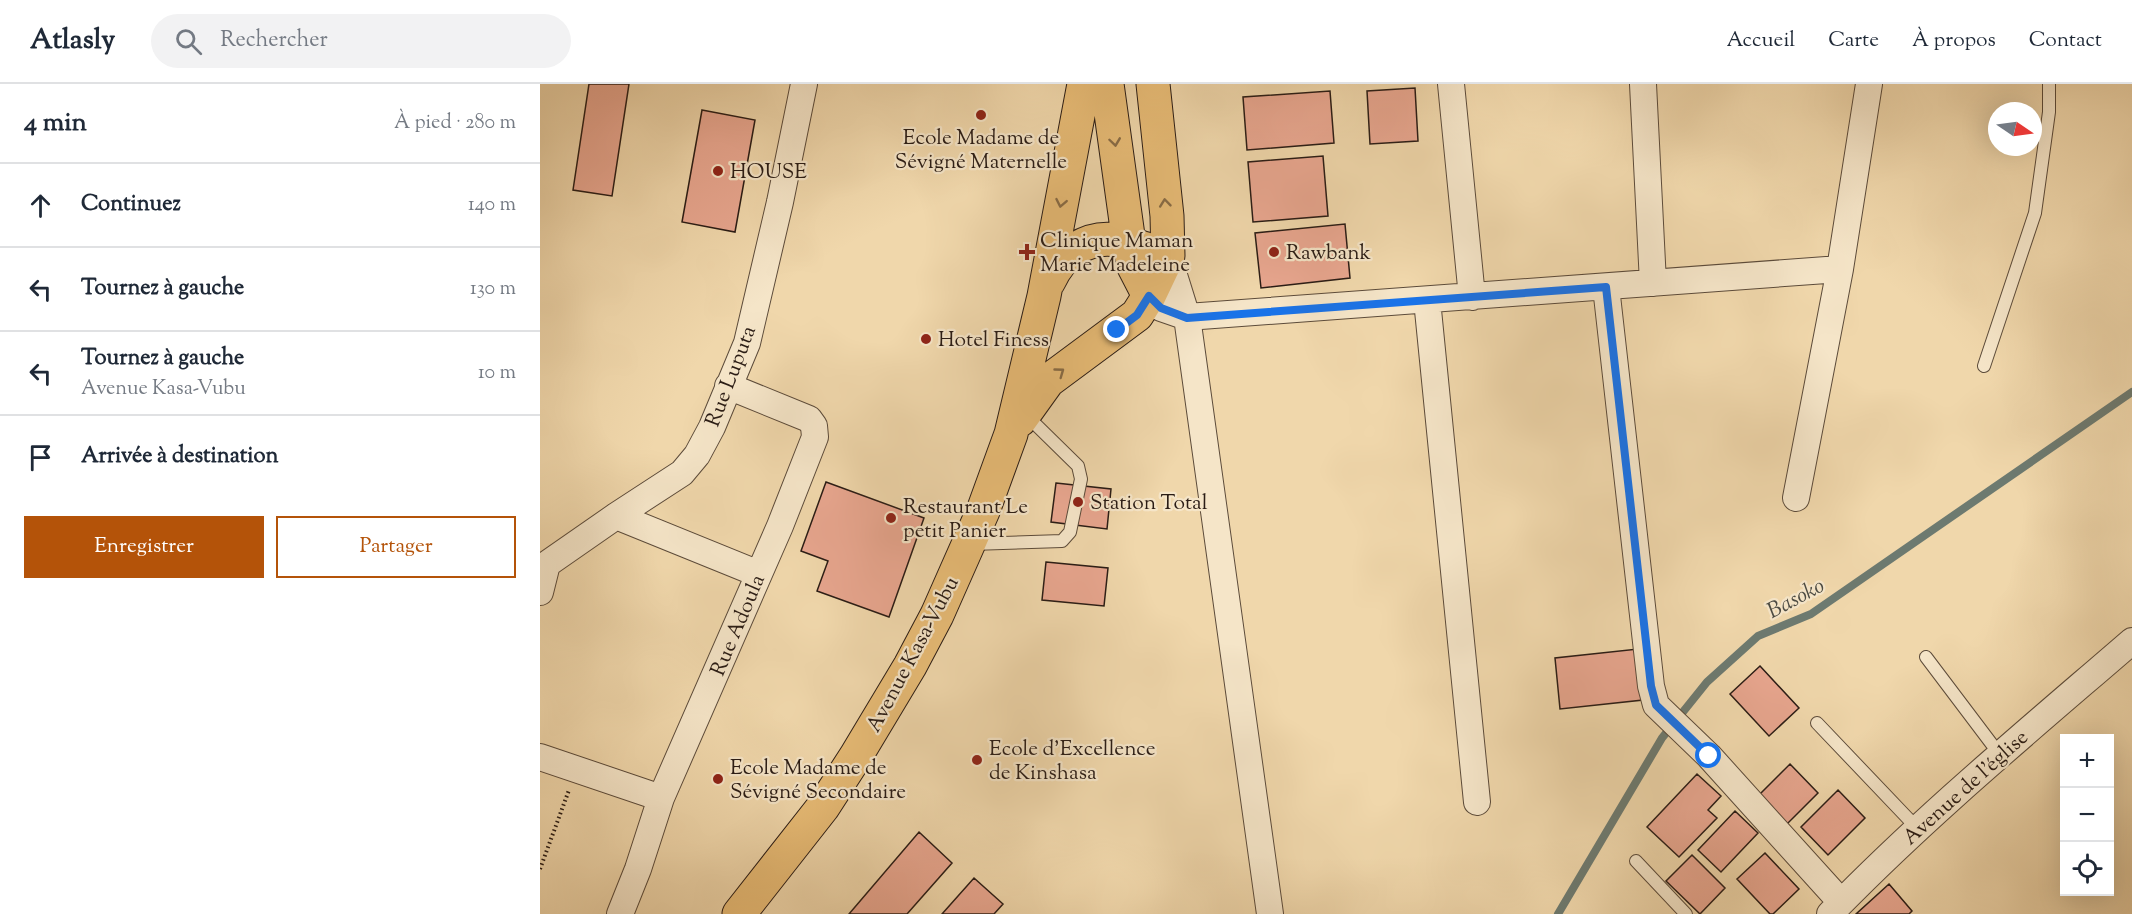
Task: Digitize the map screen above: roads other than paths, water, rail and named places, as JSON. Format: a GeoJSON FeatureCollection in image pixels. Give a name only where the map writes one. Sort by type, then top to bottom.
{"type":"FeatureCollection","features":[{"type":"Feature","properties":{"kind":"main road","name":"Avenue Kasa-Vubu"},"geometry":{"type":"LineString","coordinates":[[739,914],[823,807],[910,666],[937,615],[1018,424],[1084,84]]}},
{"type":"Feature","properties":{"kind":"main road"},"geometry":{"type":"LineString","coordinates":[[1107,84],[1129,243],[1134,267],[1149,296]]}},
{"type":"Feature","properties":{"kind":"main road","name":"Avenue Kasa-Vubu"},"geometry":{"type":"LineString","coordinates":[[1018,424],[1048,381],[1137,315],[1168,256],[1167,216],[1153,84]]}},
{"type":"Feature","properties":{"kind":"main road"},"geometry":{"type":"LineString","coordinates":[[1044,296],[1050,278],[1061,261],[1077,247],[1096,240],[1116,240],[1168,256]]}},
{"type":"Feature","properties":{"kind":"street","name":"Rue Luputa"},"geometry":{"type":"LineString","coordinates":[[540,592],[544,563],[682,473],[697,455],[712,427],[747,343],[780,202],[804,84]]}},
{"type":"Feature","properties":{"kind":"street"},"geometry":{"type":"LineString","coordinates":[[1451,84],[1472,297]]}},
{"type":"Feature","properties":{"kind":"street"},"geometry":{"type":"LineString","coordinates":[[1643,84],[1653,283]]}},
{"type":"Feature","properties":{"kind":"street"},"geometry":{"type":"LineString","coordinates":[[1796,498],[1840,270],[1869,84]]}},
{"type":"Feature","properties":{"kind":"street"},"geometry":{"type":"LineString","coordinates":[[1168,256],[1187,318],[1270,914]]}},
{"type":"Feature","properties":{"kind":"street"},"geometry":{"type":"LineString","coordinates":[[1149,296],[1161,308],[1187,318],[1840,270]]}},
{"type":"Feature","properties":{"kind":"street"},"geometry":{"type":"LineString","coordinates":[[1606,287],[1651,686],[1656,705],[1709,756],[1835,908]]}},
{"type":"Feature","properties":{"kind":"street"},"geometry":{"type":"LineString","coordinates":[[1427,300],[1477,802]]}},
{"type":"Feature","properties":{"kind":"street","name":"Rue Adoula"},"geometry":{"type":"LineString","coordinates":[[620,914],[638,869],[661,798],[759,574],[815,437],[814,426],[809,419],[728,386]]}},
{"type":"Feature","properties":{"kind":"street"},"geometry":{"type":"LineString","coordinates":[[616,516],[759,574]]}},
{"type":"Feature","properties":{"kind":"street","name":"Avenue de l'église"},"geometry":{"type":"LineString","coordinates":[[1835,908],[2000,755],[2132,641]]}},
{"type":"Feature","properties":{"kind":"street"},"geometry":{"type":"LineString","coordinates":[[540,757],[661,798]]}},
{"type":"Feature","properties":{"kind":"lane"},"geometry":{"type":"LineString","coordinates":[[1984,366],[2035,213],[2049,112],[2049,84]]}},
{"type":"Feature","properties":{"kind":"lane"},"geometry":{"type":"LineString","coordinates":[[968,544],[1062,541],[1070,532],[1081,479],[1078,466],[1018,424]]}},
{"type":"Feature","properties":{"kind":"lane"},"geometry":{"type":"LineString","coordinates":[[1926,657],[2000,755]]}},
{"type":"Feature","properties":{"kind":"lane"},"geometry":{"type":"LineString","coordinates":[[1817,723],[1918,829]]}},
{"type":"Feature","properties":{"kind":"lane"},"geometry":{"type":"LineString","coordinates":[[1636,861],[1686,914]]}},
{"type":"Feature","properties":{"kind":"waterway","name":"Basoko"},"geometry":{"type":"LineString","coordinates":[[1558,914],[1662,738],[1707,682],[1758,636],[1811,614],[2132,392]]}},
{"type":"Feature","properties":{"kind":"place","name":"Ecole Madame de Sévigné Maternelle"},"geometry":{"type":"Point","coordinates":[981,115]}},
{"type":"Feature","properties":{"kind":"place","name":"HOUSE"},"geometry":{"type":"Point","coordinates":[718,171]}},
{"type":"Feature","properties":{"kind":"place","name":"Clinique Maman Marie Madeleine"},"geometry":{"type":"Point","coordinates":[1027,252]}},
{"type":"Feature","properties":{"kind":"place","name":"Rawbank"},"geometry":{"type":"Point","coordinates":[1274,252]}},
{"type":"Feature","properties":{"kind":"place","name":"Hotel Finess"},"geometry":{"type":"Point","coordinates":[926,339]}},
{"type":"Feature","properties":{"kind":"place","name":"Station Total"},"geometry":{"type":"Point","coordinates":[1078,502]}},
{"type":"Feature","properties":{"kind":"place","name":"Restaurant Le petit Panier"},"geometry":{"type":"Point","coordinates":[891,518]}},
{"type":"Feature","properties":{"kind":"place","name":"Ecole d'Excellence de Kinshasa"},"geometry":{"type":"Point","coordinates":[977,760]}},
{"type":"Feature","properties":{"kind":"place","name":"Ecole Madame de Sévigné Secondaire"},"geometry":{"type":"Point","coordinates":[718,779]}}]}
